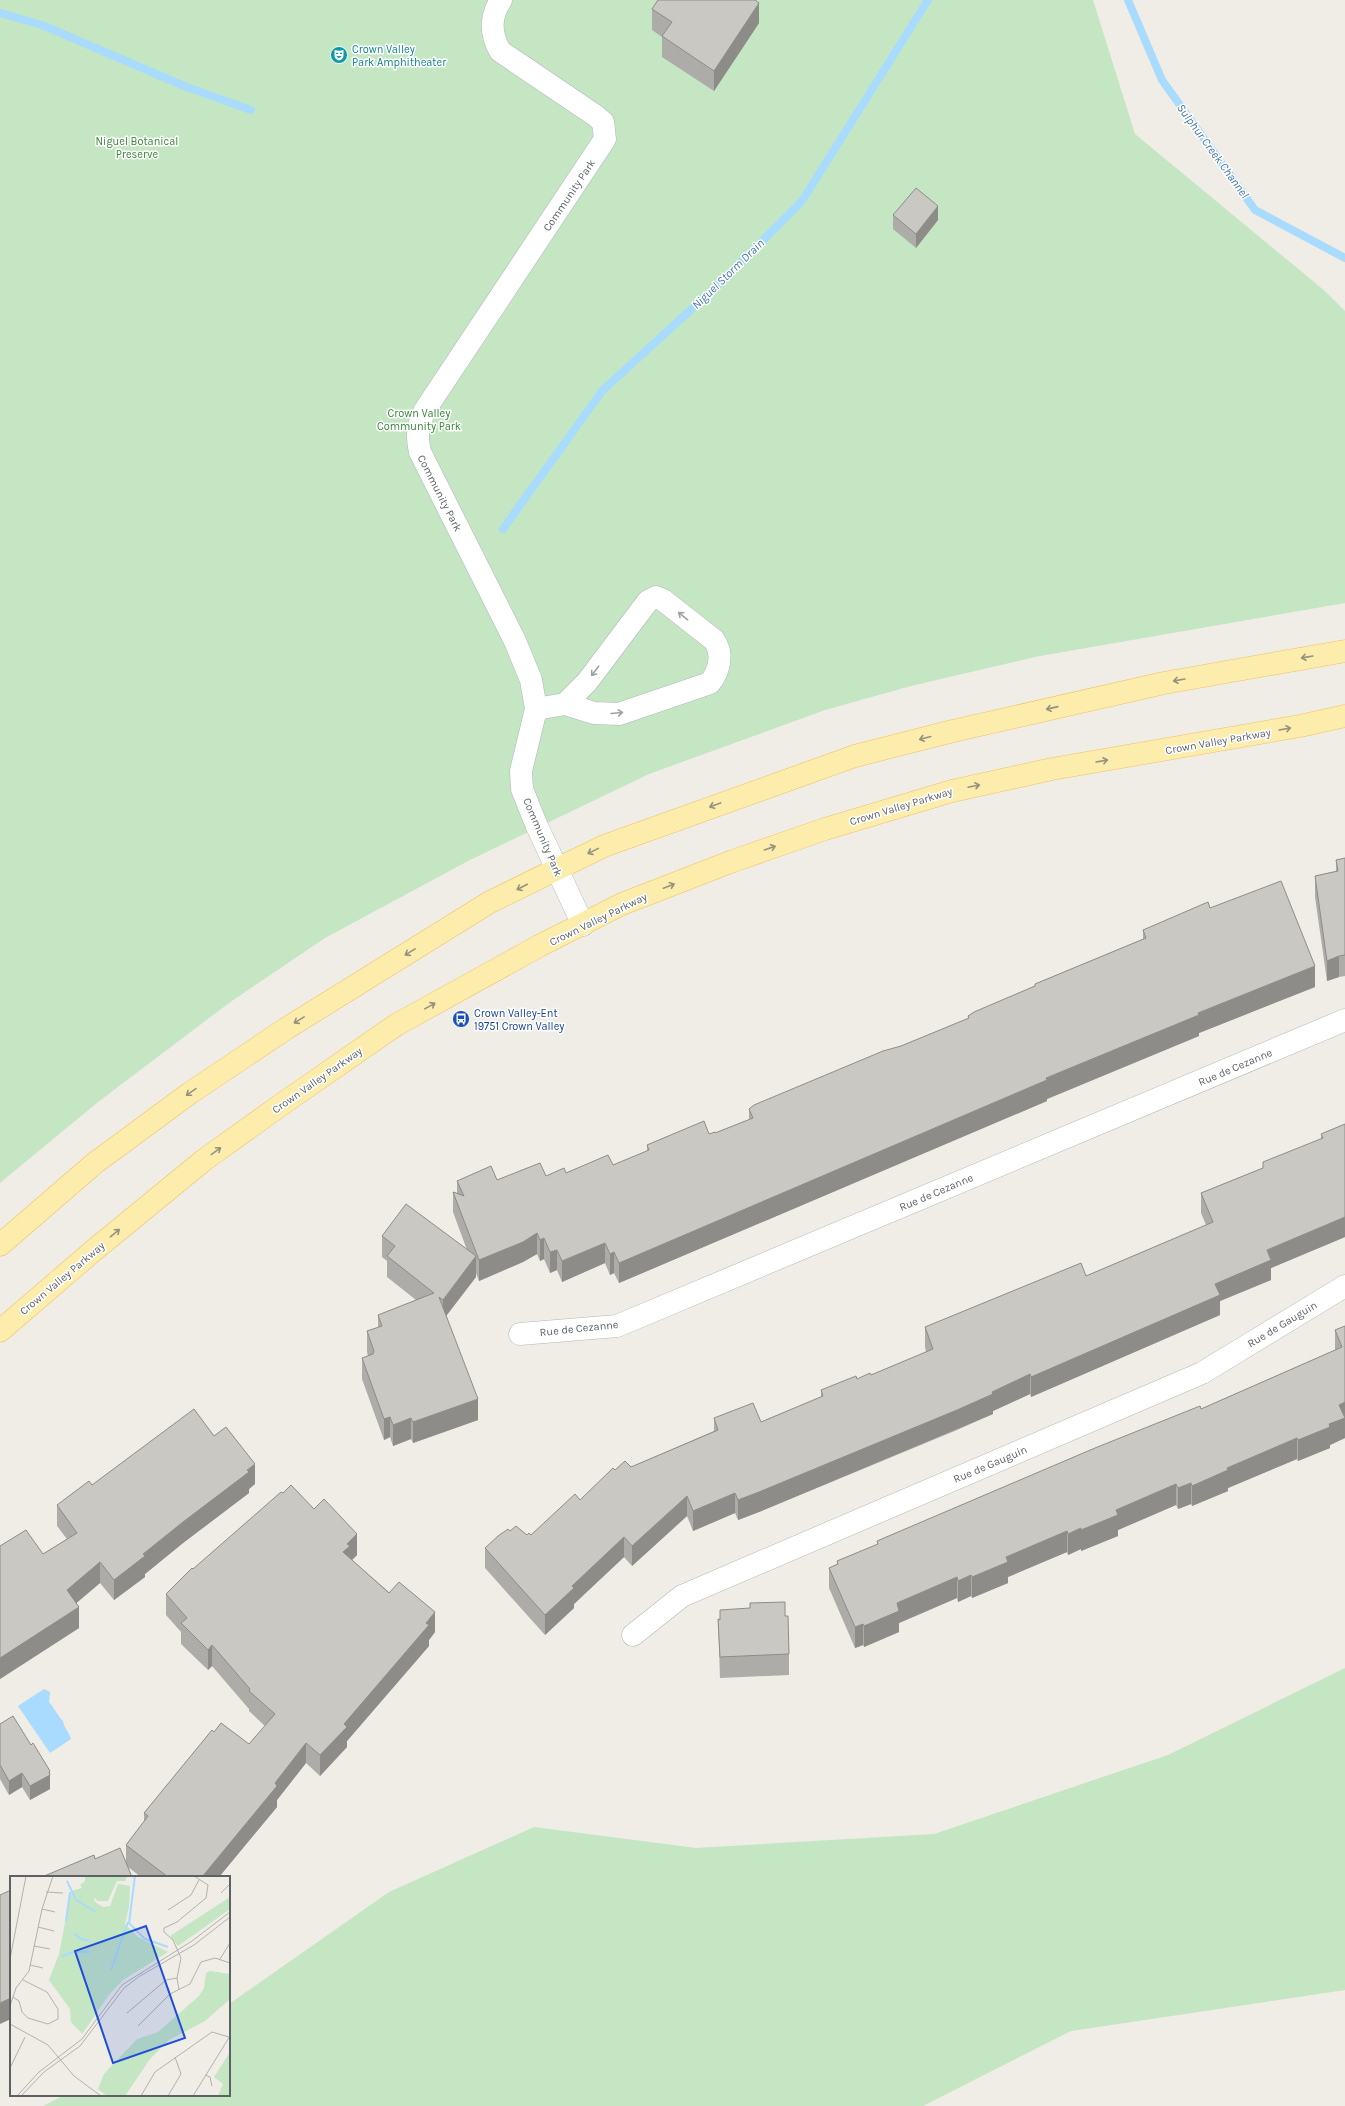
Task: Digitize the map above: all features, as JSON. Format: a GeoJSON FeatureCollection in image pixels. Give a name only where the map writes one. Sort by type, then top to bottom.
{"type":"FeatureCollection","features":[{"type":"Feature","properties":{"kind":"main road"},"geometry":{"type":"LineString","coordinates":[[0,1245],[95,1163],[190,1092],[287,1028],[484,906],[604,846],[855,756],[953,731],[1164,683],[1345,651]]}},
{"type":"Feature","properties":{"kind":"main road","name":"Crown Valley Parkway"},"geometry":{"type":"LineString","coordinates":[[0,1331],[93,1251],[204,1160],[396,1025],[539,946],[622,904],[733,861],[825,829],[952,790],[1052,769],[1300,726],[1345,716]]}},
{"type":"Feature","properties":{"kind":"street","name":"Community Park"},"geometry":{"type":"LineString","coordinates":[[502,0],[495,10],[492,31],[494,41],[500,51],[596,116],[602,122],[605,139],[425,410],[418,425],[416,439],[420,452],[514,641],[531,680],[536,709],[521,771],[522,789],[583,925]]}},
{"type":"Feature","properties":{"kind":"street"},"geometry":{"type":"LineString","coordinates":[[536,709],[565,704],[594,713],[619,714],[710,683],[719,671],[718,646],[714,640],[664,600],[656,598],[648,601],[587,682],[565,704]]}},
{"type":"Feature","properties":{"kind":"street","name":"Rue de Cezanne"},"geometry":{"type":"LineString","coordinates":[[520,1334],[617,1326],[1345,1020]]}},
{"type":"Feature","properties":{"kind":"street","name":"Rue de Gauguin"},"geometry":{"type":"LineString","coordinates":[[633,1636],[682,1596],[1202,1373],[1345,1286]]}},
{"type":"Feature","properties":{"kind":"green space","name":"Crown Valley Community Park"},"geometry":{"type":"Polygon","coordinates":[[[0,0],[1093,0],[1135,134],[1325,291],[1345,311],[1345,603],[1040,656],[911,686],[825,710],[649,774],[468,861],[325,938],[229,1003],[98,1102],[0,1183],[0,0]]]}},
{"type":"Feature","properties":{"kind":"green space"},"geometry":{"type":"Polygon","coordinates":[[[1345,1668],[1345,1990],[1071,2031],[923,2106],[43,2106],[63,2096],[230,2096],[230,2003],[389,1892],[534,1827],[696,1848],[934,1834],[1168,1755],[1345,1668]]]}},
{"type":"Feature","properties":{"kind":"water"},"geometry":{"type":"Polygon","coordinates":[[[44,1689],[50,1692],[49,1702],[63,1721],[71,1739],[50,1753],[18,1706],[44,1689]]]}},
{"type":"Feature","properties":{"kind":"building"},"geometry":{"type":"Polygon","coordinates":[[[658,0],[755,0],[759,3],[714,71],[662,36],[672,22],[652,9],[658,0]]]}},
{"type":"Feature","properties":{"kind":"building"},"geometry":{"type":"Polygon","coordinates":[[[916,188],[938,206],[916,234],[893,215],[916,188]]]}},
{"type":"Feature","properties":{"kind":"building"},"geometry":{"type":"Polygon","coordinates":[[[1345,858],[1345,955],[1327,961],[1315,876],[1338,871],[1336,860],[1345,858]]]}},
{"type":"Feature","properties":{"kind":"building"},"geometry":{"type":"Polygon","coordinates":[[[1281,881],[1315,966],[1198,1013],[1199,1015],[1046,1078],[1047,1080],[619,1263],[614,1252],[610,1254],[605,1243],[562,1261],[557,1250],[550,1252],[544,1238],[540,1240],[537,1233],[523,1242],[479,1260],[453,1192],[464,1196],[457,1181],[491,1166],[497,1180],[540,1163],[546,1176],[564,1168],[566,1173],[608,1155],[613,1165],[649,1150],[647,1145],[704,1121],[709,1134],[715,1133],[753,1118],[749,1109],[754,1105],[883,1051],[901,1046],[969,1018],[968,1016],[974,1012],[1035,986],[1035,984],[1146,938],[1143,930],[1208,902],[1210,908],[1281,881]]]}},
{"type":"Feature","properties":{"kind":"building"},"geometry":{"type":"Polygon","coordinates":[[[1345,1124],[1345,1217],[1267,1250],[1271,1260],[1215,1284],[1220,1295],[1031,1377],[1030,1374],[992,1392],[993,1394],[957,1410],[738,1500],[735,1493],[693,1511],[687,1496],[632,1546],[624,1537],[572,1586],[574,1588],[545,1615],[485,1548],[498,1536],[508,1529],[510,1531],[516,1526],[527,1535],[529,1533],[531,1535],[575,1494],[580,1500],[613,1468],[615,1470],[625,1461],[631,1467],[718,1430],[714,1418],[753,1403],[761,1422],[823,1396],[821,1390],[856,1376],[857,1379],[870,1373],[871,1375],[933,1349],[925,1327],[1081,1263],[1086,1276],[1213,1222],[1201,1193],[1263,1168],[1263,1162],[1323,1138],[1321,1134],[1345,1124]]]}},
{"type":"Feature","properties":{"kind":"building"},"geometry":{"type":"Polygon","coordinates":[[[406,1204],[476,1256],[443,1300],[439,1297],[478,1399],[413,1422],[411,1418],[393,1425],[390,1417],[384,1419],[362,1358],[373,1354],[374,1351],[367,1331],[382,1326],[378,1315],[434,1293],[387,1256],[395,1246],[382,1236],[406,1204]]]}},
{"type":"Feature","properties":{"kind":"building"},"geometry":{"type":"Polygon","coordinates":[[[1345,1326],[1345,1402],[1339,1405],[1345,1418],[1329,1424],[1330,1427],[1298,1440],[1297,1438],[1227,1468],[1228,1470],[1192,1486],[1191,1483],[1178,1488],[1176,1484],[1116,1510],[1118,1515],[1081,1530],[1081,1528],[1068,1534],[1067,1531],[1006,1557],[1008,1562],[972,1577],[971,1575],[958,1581],[957,1577],[897,1603],[899,1611],[864,1626],[863,1624],[855,1627],[829,1568],[838,1564],[837,1561],[878,1544],[877,1541],[1095,1448],[1200,1406],[1201,1409],[1342,1347],[1335,1330],[1345,1326]]]}},
{"type":"Feature","properties":{"kind":"building"},"geometry":{"type":"Polygon","coordinates":[[[194,1409],[214,1436],[226,1427],[255,1464],[247,1470],[249,1472],[143,1554],[145,1556],[114,1580],[100,1562],[67,1590],[79,1607],[0,1658],[0,1546],[26,1530],[43,1554],[77,1533],[57,1505],[89,1481],[92,1485],[194,1409]]]}},
{"type":"Feature","properties":{"kind":"building"},"geometry":{"type":"Polygon","coordinates":[[[291,1485],[314,1509],[324,1499],[357,1534],[347,1544],[350,1546],[343,1552],[389,1593],[399,1582],[435,1612],[426,1623],[429,1625],[344,1724],[347,1727],[320,1755],[306,1743],[275,1783],[277,1786],[203,1876],[167,1876],[126,1845],[148,1816],[144,1813],[212,1730],[214,1732],[221,1723],[249,1744],[275,1714],[249,1691],[250,1689],[212,1645],[208,1650],[181,1623],[187,1618],[166,1594],[192,1568],[193,1569],[281,1492],[283,1493],[291,1485]]]}},
{"type":"Feature","properties":{"kind":"building"},"geometry":{"type":"Polygon","coordinates":[[[785,1602],[785,1616],[788,1616],[789,1654],[720,1657],[718,1619],[720,1620],[720,1610],[750,1608],[750,1603],[785,1602]]]}},
{"type":"Feature","properties":{"kind":"building"},"geometry":{"type":"Polygon","coordinates":[[[13,1716],[31,1745],[33,1743],[50,1771],[50,1775],[30,1786],[22,1773],[9,1781],[0,1765],[0,1724],[13,1716]]]}},
{"type":"Feature","properties":{"kind":"building"},"geometry":{"type":"Polygon","coordinates":[[[120,1848],[132,1876],[44,1876],[94,1855],[95,1859],[120,1848]]]}},
{"type":"Feature","properties":{"kind":"building"},"geometry":{"type":"Polygon","coordinates":[[[10,1890],[10,1998],[0,2003],[0,1895],[10,1890]]]}},
{"type":"Feature","properties":{"kind":"waterway","name":"Niguel Storm Drain"},"geometry":{"type":"LineString","coordinates":[[503,529],[602,391],[731,273],[802,201],[928,0]]}},
{"type":"Feature","properties":{"kind":"waterway","name":"Sulphur Creek Channel"},"geometry":{"type":"LineString","coordinates":[[1128,0],[1162,80],[1255,210],[1345,258]]}},
{"type":"Feature","properties":{"kind":"waterway"},"geometry":{"type":"LineString","coordinates":[[0,13],[42,25],[184,86],[251,110]]}},
{"type":"Feature","properties":{"kind":"place","name":"Crown Valley Park Amphitheater"},"geometry":{"type":"Point","coordinates":[339,55]}},
{"type":"Feature","properties":{"kind":"place","name":"Crown Valley-Ent 19751 Crown Valley"},"geometry":{"type":"Point","coordinates":[461,1019]}},
{"type":"Feature","properties":{"kind":"park label","name":"Niguel Botanical Preserve"},"geometry":{"type":"Point","coordinates":[137,147]}}]}
